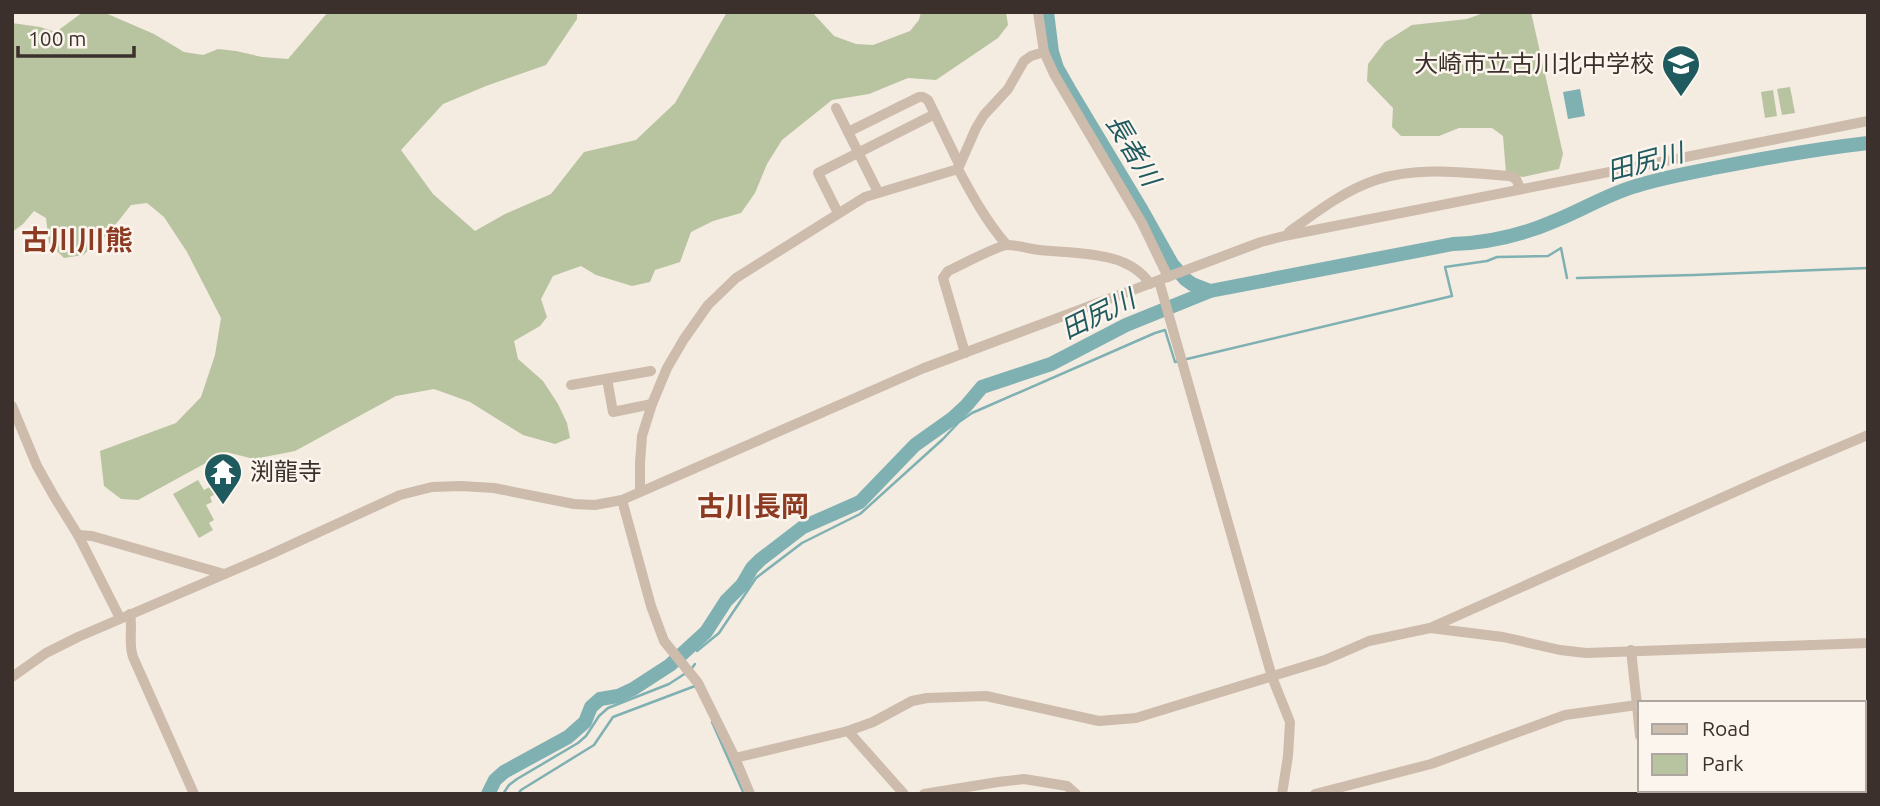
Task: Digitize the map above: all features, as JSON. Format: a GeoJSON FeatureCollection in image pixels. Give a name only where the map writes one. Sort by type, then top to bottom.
{"type":"FeatureCollection","features":[{"type":"Feature","properties":{"kind":"street"},"geometry":{"type":"LineString","coordinates":[[1038,12],[1044,52],[1065,94],[1142,223],[1162,279],[1165,300],[1272,677],[1290,722],[1282,794]]}},
{"type":"Feature","properties":{"kind":"street"},"geometry":{"type":"LineString","coordinates":[[640,492],[642,436],[652,404],[678,349],[708,305],[736,278],[865,197],[959,166],[980,121],[1008,89],[1024,61],[1044,52]]}},
{"type":"Feature","properties":{"kind":"street"},"geometry":{"type":"LineString","coordinates":[[848,132],[919,97],[928,100],[974,198],[995,232],[1006,244]]}},
{"type":"Feature","properties":{"kind":"street"},"geometry":{"type":"LineString","coordinates":[[836,108],[878,192]]}},
{"type":"Feature","properties":{"kind":"street"},"geometry":{"type":"LineString","coordinates":[[838,213],[818,173],[935,114]]}},
{"type":"Feature","properties":{"kind":"street"},"geometry":{"type":"LineString","coordinates":[[12,677],[46,653],[125,616],[401,495],[432,487],[461,486],[494,488],[575,504],[595,505],[621,500],[884,384],[1236,250],[1284,236],[1868,121]]}},
{"type":"Feature","properties":{"kind":"street"},"geometry":{"type":"LineString","coordinates":[[1284,236],[1357,188],[1393,176],[1418,173],[1510,176],[1516,179],[1520,188]]}},
{"type":"Feature","properties":{"kind":"street"},"geometry":{"type":"LineString","coordinates":[[965,353],[943,278],[948,271],[1006,244],[1107,257],[1125,263],[1145,276],[1162,279]]}},
{"type":"Feature","properties":{"kind":"street"},"geometry":{"type":"LineString","coordinates":[[570,385],[651,371]]}},
{"type":"Feature","properties":{"kind":"street"},"geometry":{"type":"LineString","coordinates":[[607,379],[613,412],[652,404]]}},
{"type":"Feature","properties":{"kind":"street"},"geometry":{"type":"LineString","coordinates":[[12,406],[37,466],[125,616],[132,623],[130,647],[133,657],[194,794]]}},
{"type":"Feature","properties":{"kind":"street"},"geometry":{"type":"LineString","coordinates":[[734,758],[848,731],[873,722],[912,701],[927,698],[986,696],[1099,721],[1136,718],[1325,660],[1369,641],[1430,628],[1868,435]]}},
{"type":"Feature","properties":{"kind":"street"},"geometry":{"type":"LineString","coordinates":[[621,500],[651,607],[664,641],[698,683],[750,794]]}},
{"type":"Feature","properties":{"kind":"street"},"geometry":{"type":"LineString","coordinates":[[78,535],[92,536],[224,574]]}},
{"type":"Feature","properties":{"kind":"street"},"geometry":{"type":"LineString","coordinates":[[1430,628],[1503,637],[1586,653],[1868,643]]}},
{"type":"Feature","properties":{"kind":"street"},"geometry":{"type":"LineString","coordinates":[[1631,650],[1638,715]]}},
{"type":"Feature","properties":{"kind":"street"},"geometry":{"type":"LineString","coordinates":[[1315,794],[1431,764],[1565,715],[1637,705]]}},
{"type":"Feature","properties":{"kind":"street"},"geometry":{"type":"LineString","coordinates":[[848,731],[904,794]]}},
{"type":"Feature","properties":{"kind":"street"},"geometry":{"type":"LineString","coordinates":[[924,794],[1024,779],[1067,786],[1076,794]]}},
{"type":"Feature","properties":{"kind":"green space"},"geometry":{"type":"Polygon","coordinates":[[[83,12],[103,12],[154,34],[184,52],[203,55],[218,49],[288,59],[328,12],[577,12],[577,19],[546,65],[443,104],[401,150],[433,194],[475,231],[505,214],[551,194],[584,152],[636,140],[675,103],[727,12],[812,12],[834,36],[856,44],[873,45],[910,31],[919,20],[921,12],[1006,12],[1008,25],[998,38],[936,80],[908,78],[869,94],[832,100],[782,140],[767,164],[755,193],[741,213],[713,221],[691,232],[680,262],[655,270],[650,282],[632,286],[596,275],[581,266],[553,276],[541,299],[547,317],[540,326],[514,341],[518,359],[543,381],[558,404],[567,423],[570,438],[555,444],[523,435],[470,402],[434,389],[396,396],[295,451],[254,459],[226,452],[138,500],[121,499],[104,486],[100,451],[176,423],[201,397],[215,355],[221,318],[187,252],[164,217],[147,203],[131,205],[108,234],[83,255],[64,258],[49,243],[46,218],[34,211],[12,232],[12,23],[56,32],[83,12]]]}},
{"type":"Feature","properties":{"kind":"green space"},"geometry":{"type":"Polygon","coordinates":[[[1486,12],[1531,12],[1563,154],[1559,169],[1523,177],[1506,173],[1503,136],[1492,128],[1459,128],[1439,136],[1401,136],[1392,127],[1393,108],[1367,81],[1368,64],[1385,42],[1412,25],[1467,19],[1486,12]]]}},
{"type":"Feature","properties":{"kind":"green space"},"geometry":{"type":"Polygon","coordinates":[[[1790,87],[1795,113],[1782,115],[1777,89],[1790,87]]]}},
{"type":"Feature","properties":{"kind":"green space"},"geometry":{"type":"Polygon","coordinates":[[[1773,90],[1777,116],[1765,118],[1761,92],[1773,90]]]}},
{"type":"Feature","properties":{"kind":"green space"},"geometry":{"type":"Polygon","coordinates":[[[228,477],[232,485],[210,497],[212,502],[206,505],[214,520],[209,523],[213,530],[199,538],[173,494],[198,480],[204,490],[228,477]]]}},
{"type":"Feature","properties":{"kind":"water"},"geometry":{"type":"Polygon","coordinates":[[[1580,89],[1585,116],[1568,119],[1563,92],[1580,89]]]}},
{"type":"Feature","properties":{"kind":"waterway","name":"長者川"},"geometry":{"type":"LineString","coordinates":[[1047,12],[1052,52],[1057,68],[1069,89],[1172,264],[1192,284],[1210,291]]}},
{"type":"Feature","properties":{"kind":"waterway","name":"田尻川"},"geometry":{"type":"LineString","coordinates":[[488,794],[495,780],[504,772],[568,737],[585,722],[591,707],[600,699],[618,696],[633,689],[670,665],[706,632],[726,601],[742,585],[760,560],[803,527],[860,502],[915,445],[953,418],[982,387],[1051,364],[1126,325],[1210,291],[1453,244],[1506,237],[1545,225],[1616,193],[1655,181],[1771,157],[1868,143]]}},
{"type":"Feature","properties":{"kind":"waterway"},"geometry":{"type":"LineString","coordinates":[[1187,359],[1452,296],[1445,267],[1497,257],[1548,256],[1561,248],[1567,278]]}},
{"type":"Feature","properties":{"kind":"waterway"},"geometry":{"type":"LineString","coordinates":[[1577,278],[1868,268]]}},
{"type":"Feature","properties":{"kind":"waterway"},"geometry":{"type":"LineString","coordinates":[[697,651],[719,633],[756,578],[802,543],[860,514],[972,413],[1165,330],[1175,362],[1179,361]]}},
{"type":"Feature","properties":{"kind":"waterway"},"geometry":{"type":"LineString","coordinates":[[692,668],[695,664]]}},
{"type":"Feature","properties":{"kind":"waterway"},"geometry":{"type":"LineString","coordinates":[[503,794],[517,779],[578,743],[608,708],[669,684],[686,673]]}},
{"type":"Feature","properties":{"kind":"waterway"},"geometry":{"type":"LineString","coordinates":[[518,794],[594,745],[613,717],[695,686],[696,688]]}},
{"type":"Feature","properties":{"kind":"waterway"},"geometry":{"type":"LineString","coordinates":[[712,722],[744,794]]}},
{"type":"Feature","properties":{"kind":"place","name":"大崎市立古川北中学校"},"geometry":{"type":"Point","coordinates":[1681,98]}},
{"type":"Feature","properties":{"kind":"place","name":"渕龍寺"},"geometry":{"type":"Point","coordinates":[223,506]}},
{"type":"Feature","properties":{"kind":"district","name":"古川川熊"},"geometry":{"type":"Point","coordinates":[77,240]}},
{"type":"Feature","properties":{"kind":"district","name":"古川長岡"},"geometry":{"type":"Point","coordinates":[753,506]}}]}
